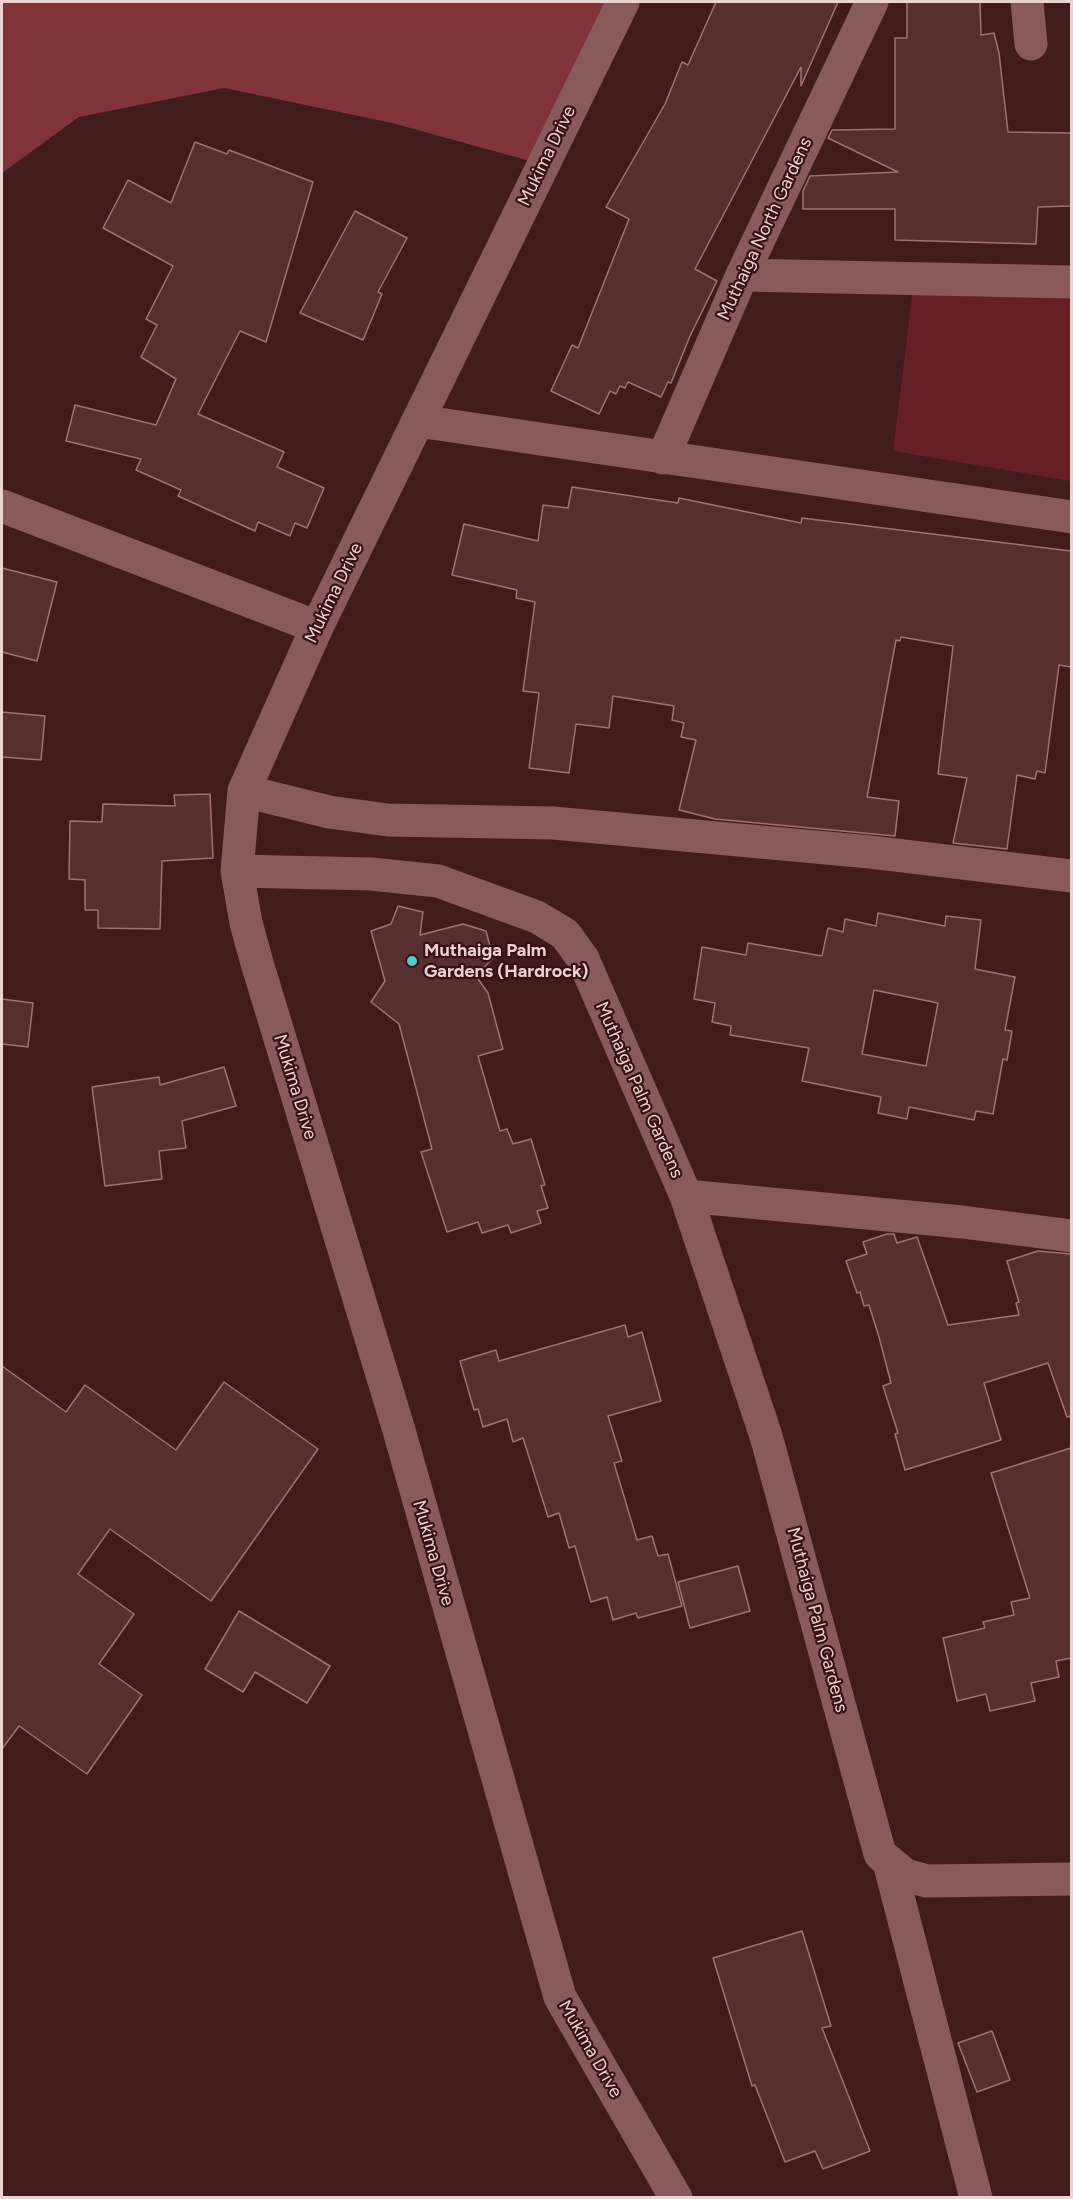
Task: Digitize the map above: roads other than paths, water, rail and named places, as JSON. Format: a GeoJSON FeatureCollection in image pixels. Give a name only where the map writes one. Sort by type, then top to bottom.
{"type":"FeatureCollection","features":[{"type":"Feature","properties":{"kind":"street","name":"Mukima Drive"},"geometry":{"type":"LineString","coordinates":[[623,2],[317,627],[244,791],[237,871],[246,923],[257,963],[398,1427],[560,1997],[676,2198]]}},
{"type":"Feature","properties":{"kind":"street","name":"Muthaiga North Gardens"},"geometry":{"type":"LineString","coordinates":[[663,458],[742,275],[872,2]]}},
{"type":"Feature","properties":{"kind":"street"},"geometry":{"type":"LineString","coordinates":[[1027,2],[1030,44]]}},
{"type":"Feature","properties":{"kind":"street"},"geometry":{"type":"LineString","coordinates":[[742,275],[1071,282]]}},
{"type":"Feature","properties":{"kind":"street"},"geometry":{"type":"LineString","coordinates":[[418,421],[1071,517]]}},
{"type":"Feature","properties":{"kind":"street"},"geometry":{"type":"LineString","coordinates":[[2,506],[317,627]]}},
{"type":"Feature","properties":{"kind":"street"},"geometry":{"type":"LineString","coordinates":[[244,791],[329,812],[388,820],[553,823],[870,852],[1071,876]]}},
{"type":"Feature","properties":{"kind":"street","name":"Muthaiga Palm Gardens"},"geometry":{"type":"LineString","coordinates":[[237,871],[371,874],[438,881],[537,917],[565,934],[583,959],[686,1196],[766,1436],[841,1704],[880,1854],[889,1862],[976,2198]]}},
{"type":"Feature","properties":{"kind":"street","name":"Muthaiga Palm Gardens"},"geometry":{"type":"LineString","coordinates":[[686,1196],[962,1222],[1071,1236]]}},
{"type":"Feature","properties":{"kind":"street"},"geometry":{"type":"LineString","coordinates":[[889,1862],[905,1875],[927,1881],[1071,1879]]}},
{"type":"Feature","properties":{"kind":"place","name":"Muthaiga Palm Gardens (Hardrock)"},"geometry":{"type":"Point","coordinates":[412,961]}}]}
